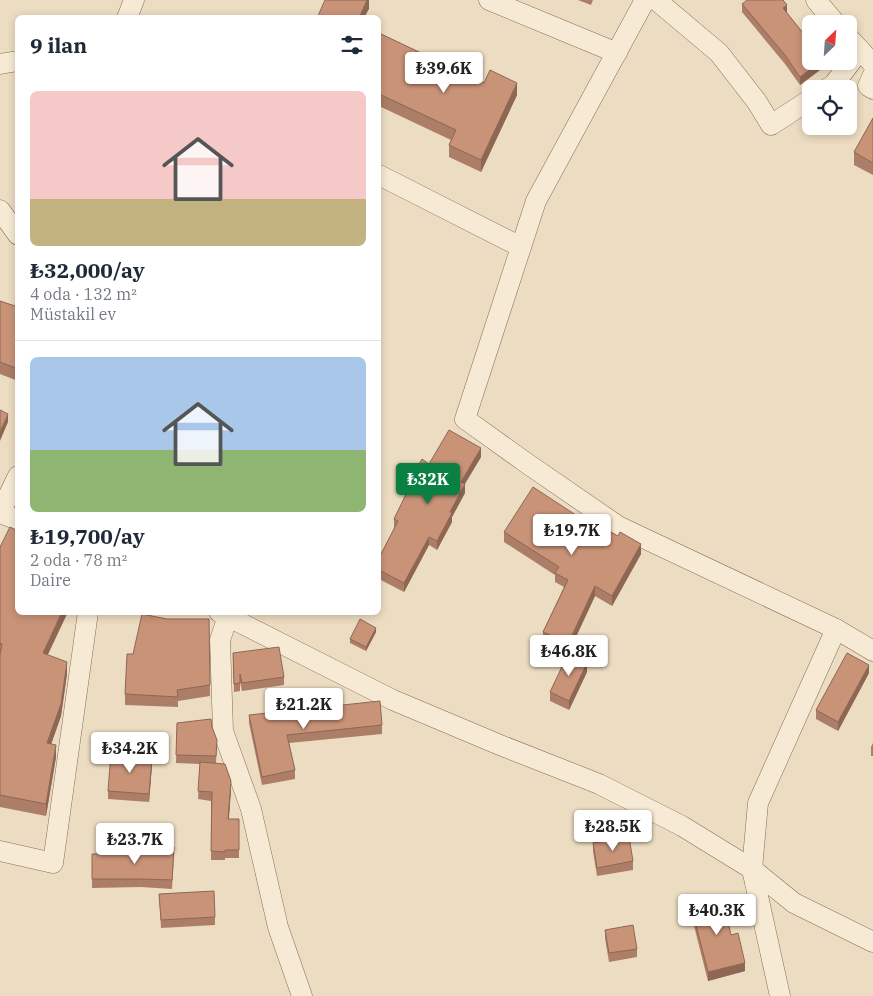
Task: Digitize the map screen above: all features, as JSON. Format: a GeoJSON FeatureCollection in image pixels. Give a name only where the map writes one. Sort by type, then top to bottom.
{"type":"FeatureCollection","features":[{"type":"Feature","properties":{"kind":"street"},"geometry":{"type":"LineString","coordinates":[[489,0],[617,53]]}},
{"type":"Feature","properties":{"kind":"street"},"geometry":{"type":"LineString","coordinates":[[646,0],[536,202],[465,419],[618,526],[836,629],[873,652]]}},
{"type":"Feature","properties":{"kind":"street"},"geometry":{"type":"LineString","coordinates":[[656,0],[719,53],[757,102],[771,125],[802,105]]}},
{"type":"Feature","properties":{"kind":"street"},"geometry":{"type":"LineString","coordinates":[[816,0],[828,15]]}},
{"type":"Feature","properties":{"kind":"street"},"geometry":{"type":"LineString","coordinates":[[837,80],[861,51]]}},
{"type":"Feature","properties":{"kind":"street"},"geometry":{"type":"LineString","coordinates":[[0,64],[15,61]]}},
{"type":"Feature","properties":{"kind":"street"},"geometry":{"type":"LineString","coordinates":[[873,75],[868,86],[873,89]]}},
{"type":"Feature","properties":{"kind":"street"},"geometry":{"type":"LineString","coordinates":[[381,176],[521,247]]}},
{"type":"Feature","properties":{"kind":"street"},"geometry":{"type":"LineString","coordinates":[[0,210],[15,231]]}},
{"type":"Feature","properties":{"kind":"street"},"geometry":{"type":"LineString","coordinates":[[15,482],[0,513],[15,519]]}},
{"type":"Feature","properties":{"kind":"street"},"geometry":{"type":"LineString","coordinates":[[0,851],[53,864],[88,615]]}},
{"type":"Feature","properties":{"kind":"street"},"geometry":{"type":"LineString","coordinates":[[223,615],[220,640],[222,730],[251,809],[278,927],[302,996]]}},
{"type":"Feature","properties":{"kind":"street"},"geometry":{"type":"LineString","coordinates":[[225,615],[393,700],[598,784],[682,826],[752,869],[794,903],[873,942]]}},
{"type":"Feature","properties":{"kind":"street"},"geometry":{"type":"LineString","coordinates":[[780,996],[752,869],[758,803],[836,629]]}},
{"type":"Feature","properties":{"kind":"building"},"geometry":{"type":"Polygon","coordinates":[[[325,0],[367,0],[360,15],[318,15],[325,0]]]}},
{"type":"Feature","properties":{"kind":"building"},"geometry":{"type":"Polygon","coordinates":[[[747,0],[783,0],[787,5],[783,8],[802,32],[802,70],[809,70],[800,77],[785,55],[742,4],[747,0]]]}},
{"type":"Feature","properties":{"kind":"building"},"geometry":{"type":"Polygon","coordinates":[[[381,34],[484,83],[490,70],[517,83],[481,160],[449,145],[456,130],[381,95],[381,34]]]}},
{"type":"Feature","properties":{"kind":"building"},"geometry":{"type":"Polygon","coordinates":[[[873,118],[873,163],[854,152],[873,118]]]}},
{"type":"Feature","properties":{"kind":"building"},"geometry":{"type":"Polygon","coordinates":[[[0,301],[15,306],[15,368],[0,362],[0,301]]]}},
{"type":"Feature","properties":{"kind":"building"},"geometry":{"type":"Polygon","coordinates":[[[0,410],[8,414],[0,432],[0,410]]]}},
{"type":"Feature","properties":{"kind":"building"},"geometry":{"type":"Polygon","coordinates":[[[449,430],[481,448],[461,482],[465,484],[437,541],[429,537],[404,583],[381,571],[381,554],[398,521],[394,519],[411,484],[409,483],[422,459],[429,464],[449,430]]]}},
{"type":"Feature","properties":{"kind":"building"},"geometry":{"type":"Polygon","coordinates":[[[533,487],[585,521],[586,518],[618,536],[620,532],[641,544],[612,596],[595,586],[568,644],[543,632],[568,580],[555,573],[559,567],[504,532],[533,487]]]}},
{"type":"Feature","properties":{"kind":"building"},"geometry":{"type":"Polygon","coordinates":[[[10,527],[15,530],[15,615],[61,615],[43,653],[67,662],[61,704],[47,743],[56,745],[46,804],[0,795],[0,655],[2,644],[0,645],[0,547],[10,527]]]}},
{"type":"Feature","properties":{"kind":"building"},"geometry":{"type":"Polygon","coordinates":[[[142,615],[167,619],[209,619],[210,685],[177,690],[178,697],[125,694],[127,654],[133,654],[142,615]]]}},
{"type":"Feature","properties":{"kind":"building"},"geometry":{"type":"Polygon","coordinates":[[[360,619],[376,628],[366,647],[350,639],[360,619]]]}},
{"type":"Feature","properties":{"kind":"building"},"geometry":{"type":"Polygon","coordinates":[[[279,647],[284,677],[242,683],[240,674],[240,683],[234,684],[233,653],[279,647]]]}},
{"type":"Feature","properties":{"kind":"building"},"geometry":{"type":"Polygon","coordinates":[[[847,653],[869,665],[838,722],[816,710],[847,653]]]}},
{"type":"Feature","properties":{"kind":"building"},"geometry":{"type":"Polygon","coordinates":[[[568,654],[587,663],[569,701],[550,692],[568,654]]]}},
{"type":"Feature","properties":{"kind":"building"},"geometry":{"type":"Polygon","coordinates":[[[380,701],[382,725],[287,735],[295,770],[262,777],[249,715],[380,701]]]}},
{"type":"Feature","properties":{"kind":"building"},"geometry":{"type":"Polygon","coordinates":[[[211,719],[217,740],[216,756],[176,755],[177,723],[211,719]]]}},
{"type":"Feature","properties":{"kind":"building"},"geometry":{"type":"Polygon","coordinates":[[[111,753],[152,757],[149,794],[108,791],[111,753]]]}},
{"type":"Feature","properties":{"kind":"building"},"geometry":{"type":"Polygon","coordinates":[[[200,762],[225,764],[231,781],[228,819],[239,819],[239,850],[211,851],[212,792],[198,791],[200,762]]]}},
{"type":"Feature","properties":{"kind":"building"},"geometry":{"type":"Polygon","coordinates":[[[629,837],[633,861],[597,868],[593,843],[629,837]]]}},
{"type":"Feature","properties":{"kind":"building"},"geometry":{"type":"Polygon","coordinates":[[[144,846],[174,847],[172,880],[92,879],[92,854],[144,853],[144,846]]]}},
{"type":"Feature","properties":{"kind":"building"},"geometry":{"type":"Polygon","coordinates":[[[214,891],[215,917],[161,920],[159,894],[214,891]]]}},
{"type":"Feature","properties":{"kind":"building"},"geometry":{"type":"Polygon","coordinates":[[[723,899],[731,935],[738,933],[745,963],[708,972],[691,906],[723,899]]]}},
{"type":"Feature","properties":{"kind":"building"},"geometry":{"type":"Polygon","coordinates":[[[633,925],[637,949],[609,953],[605,930],[633,925]]]}}]}
